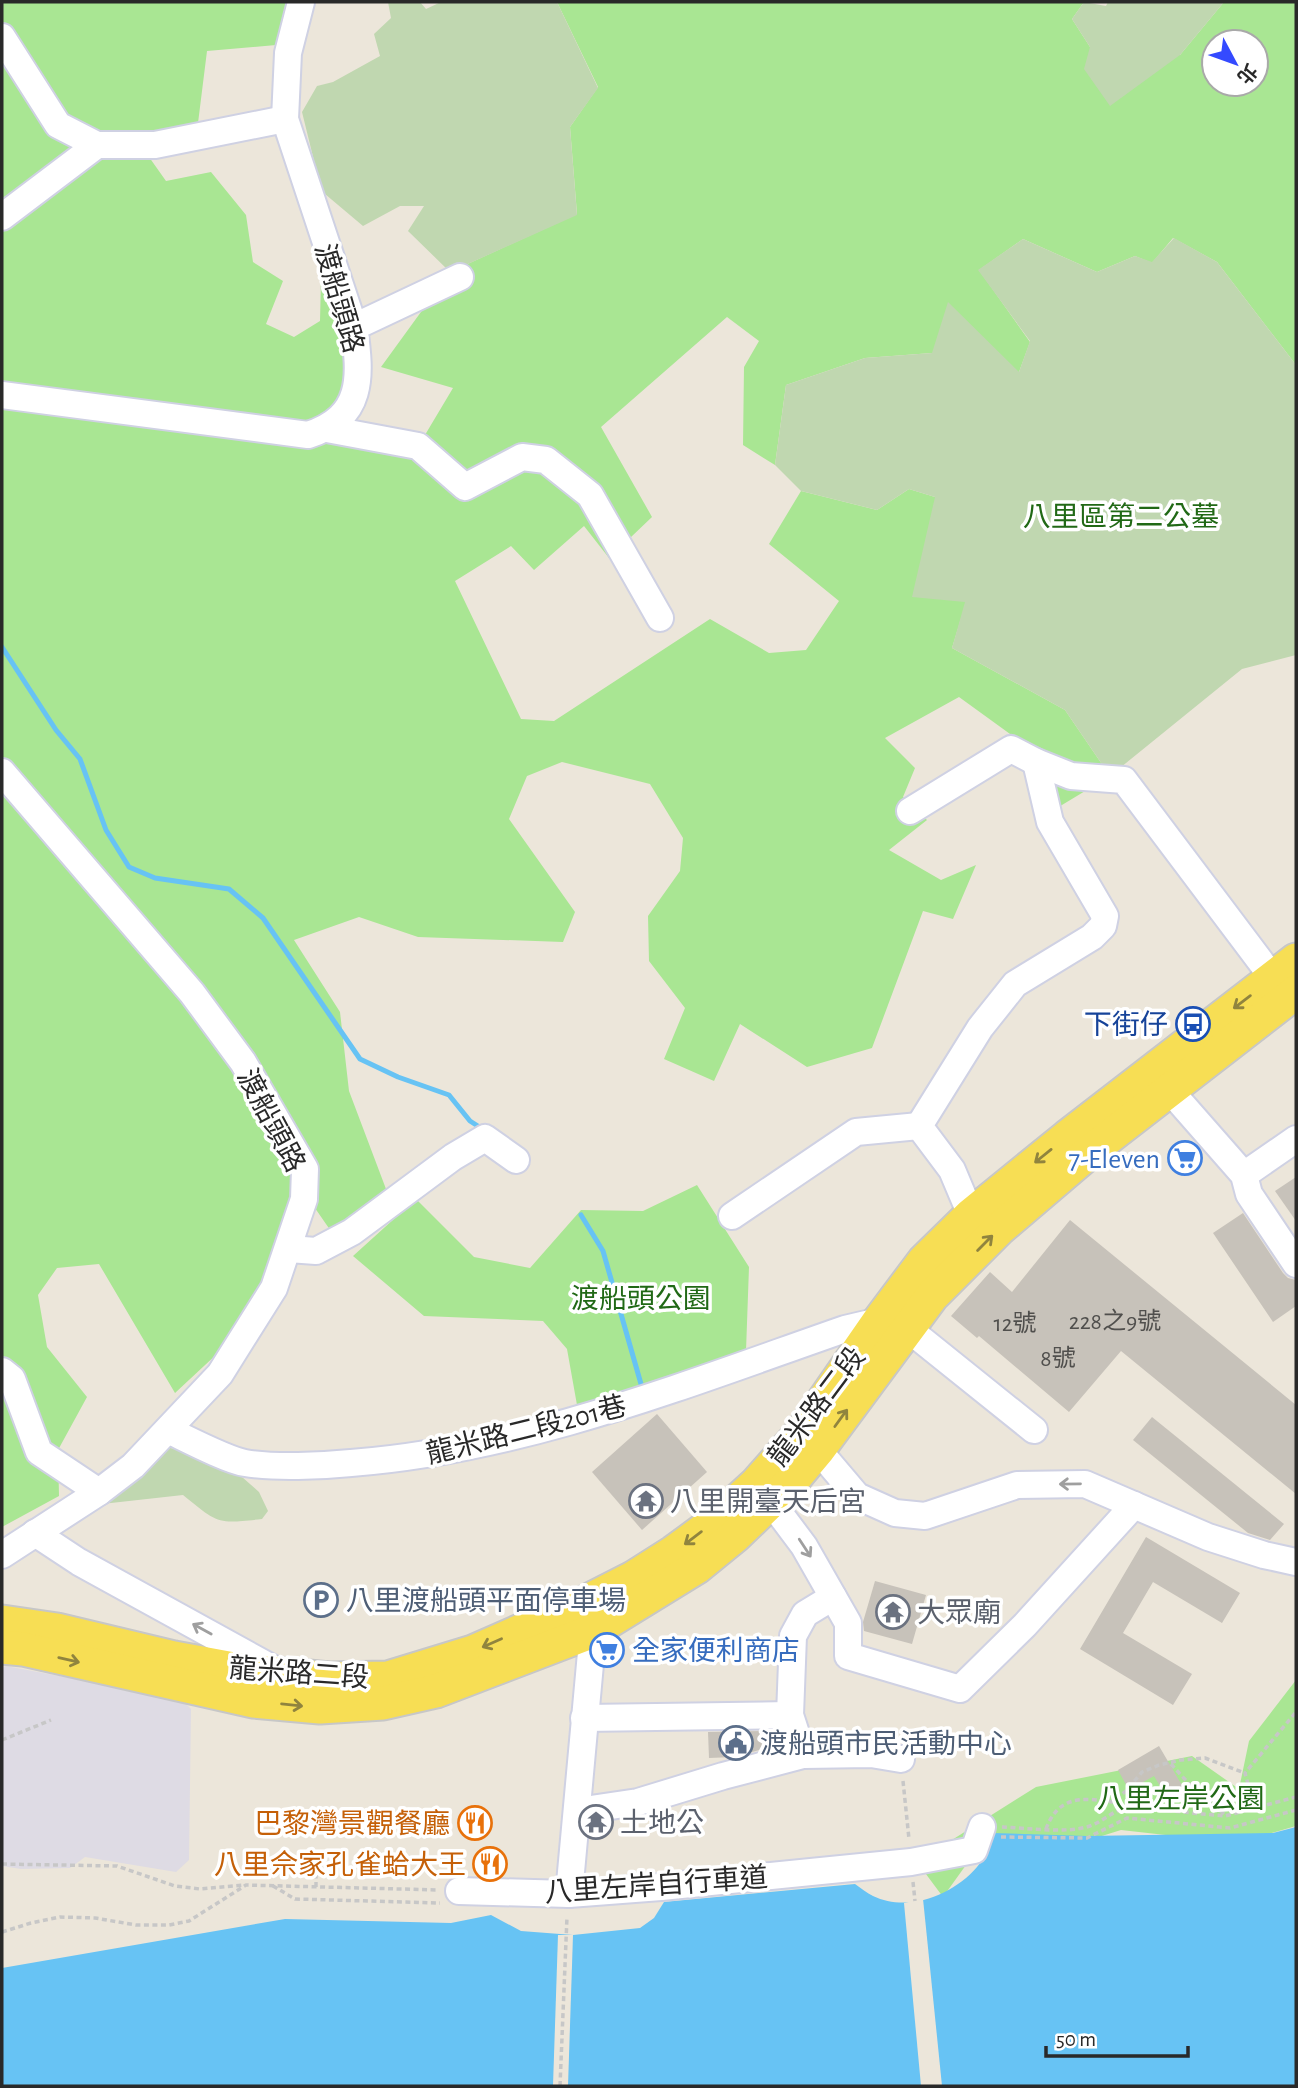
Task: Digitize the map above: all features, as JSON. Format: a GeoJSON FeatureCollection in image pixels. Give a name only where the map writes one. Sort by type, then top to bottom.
{"type":"FeatureCollection","features":[{"type":"Feature","properties":{"kind":"main road","name":"龍米路二段"},"geometry":{"type":"LineString","coordinates":[[2,1647],[23,1649],[253,1701],[320,1707],[383,1703],[436,1691],[593,1631],[697,1567],[736,1536],[771,1502],[818,1450],[893,1324],[924,1261],[971,1215],[1161,1080],[1288,977]]}},
{"type":"Feature","properties":{"kind":"main road","name":"龍米路二段"},"geometry":{"type":"LineString","coordinates":[[2,1622],[57,1630],[226,1667],[329,1679],[388,1678],[473,1652],[582,1604],[633,1578],[712,1524],[755,1485],[893,1324],[932,1296],[999,1230],[1087,1154],[1161,1080]]}},
{"type":"Feature","properties":{"kind":"street","name":"渡船頭路"},"geometry":{"type":"LineString","coordinates":[[301,2],[288,53],[285,119],[354,327],[359,363],[357,391],[348,410],[327,429]]}},
{"type":"Feature","properties":{"kind":"street"},"geometry":{"type":"LineString","coordinates":[[2,37],[58,125],[97,145],[155,145],[285,119]]}},
{"type":"Feature","properties":{"kind":"street"},"geometry":{"type":"LineString","coordinates":[[2,217],[97,145]]}},
{"type":"Feature","properties":{"kind":"street"},"geometry":{"type":"LineString","coordinates":[[354,327],[460,277]]}},
{"type":"Feature","properties":{"kind":"street"},"geometry":{"type":"LineString","coordinates":[[2,395],[308,435],[327,429],[418,446],[466,487],[522,457],[546,460],[590,495],[660,618]]}},
{"type":"Feature","properties":{"kind":"street"},"geometry":{"type":"LineString","coordinates":[[910,811],[1011,749],[1071,776],[1124,780],[1288,977]]}},
{"type":"Feature","properties":{"kind":"street"},"geometry":{"type":"LineString","coordinates":[[919,1126],[980,1028],[1014,984],[1092,937],[1103,926],[1105,916],[1050,822],[1036,762]]}},
{"type":"Feature","properties":{"kind":"street","name":"渡船頭路"},"geometry":{"type":"LineString","coordinates":[[2,772],[192,993],[243,1062],[304,1169],[304,1199],[274,1288],[220,1374],[133,1466],[99,1492],[2,1555]]}},
{"type":"Feature","properties":{"kind":"street"},"geometry":{"type":"LineString","coordinates":[[1161,1080],[1244,1175],[1249,1194],[1296,1264]]}},
{"type":"Feature","properties":{"kind":"street"},"geometry":{"type":"LineString","coordinates":[[919,1126],[952,1170],[971,1215]]}},
{"type":"Feature","properties":{"kind":"street"},"geometry":{"type":"LineString","coordinates":[[732,1216],[856,1132],[919,1126]]}},
{"type":"Feature","properties":{"kind":"street"},"geometry":{"type":"LineString","coordinates":[[289,1249],[316,1251],[352,1232],[453,1157],[485,1138],[516,1160]]}},
{"type":"Feature","properties":{"kind":"street"},"geometry":{"type":"LineString","coordinates":[[1244,1175],[1296,1139]]}},
{"type":"Feature","properties":{"kind":"street"},"geometry":{"type":"LineString","coordinates":[[893,1324],[1034,1430]]}},
{"type":"Feature","properties":{"kind":"street","name":"龍米路二段201巷"},"geometry":{"type":"LineString","coordinates":[[168,1430],[244,1463],[321,1466],[404,1459],[564,1424],[646,1399],[845,1329],[893,1324]]}},
{"type":"Feature","properties":{"kind":"street"},"geometry":{"type":"LineString","coordinates":[[2,1371],[12,1379],[39,1452],[99,1492]]}},
{"type":"Feature","properties":{"kind":"street"},"geometry":{"type":"LineString","coordinates":[[818,1450],[857,1496],[895,1513],[925,1516],[1017,1485],[1085,1483],[1208,1537],[1296,1562]]}},
{"type":"Feature","properties":{"kind":"street"},"geometry":{"type":"LineString","coordinates":[[771,1502],[804,1545],[848,1623],[848,1656],[960,1689],[1025,1625],[1134,1505]]}},
{"type":"Feature","properties":{"kind":"street"},"geometry":{"type":"LineString","coordinates":[[35,1533],[79,1562],[283,1675]]}},
{"type":"Feature","properties":{"kind":"street"},"geometry":{"type":"LineString","coordinates":[[803,1755],[790,1715],[793,1636],[805,1614],[833,1597]]}},
{"type":"Feature","properties":{"kind":"street"},"geometry":{"type":"LineString","coordinates":[[569,1894],[593,1631]]}},
{"type":"Feature","properties":{"kind":"street"},"geometry":{"type":"LineString","coordinates":[[584,1718],[790,1715]]}},
{"type":"Feature","properties":{"kind":"street"},"geometry":{"type":"LineString","coordinates":[[577,1811],[638,1802],[803,1755],[871,1754],[901,1759]]}},
{"type":"Feature","properties":{"kind":"street","name":"八里左岸自行車道"},"geometry":{"type":"LineString","coordinates":[[469,1891],[569,1894],[911,1862],[974,1850],[980,1832]]}},
{"type":"Feature","properties":{"kind":"path"},"geometry":{"type":"LineString","coordinates":[[1245,1773],[1296,1712]]}},
{"type":"Feature","properties":{"kind":"path"},"geometry":{"type":"LineString","coordinates":[[2,1740],[51,1720]]}},
{"type":"Feature","properties":{"kind":"path"},"geometry":{"type":"LineString","coordinates":[[1046,1829],[1051,1814],[1059,1807],[1084,1798],[1112,1802],[1126,1791],[1142,1772],[1159,1765],[1205,1758],[1245,1773]]}},
{"type":"Feature","properties":{"kind":"path"},"geometry":{"type":"LineString","coordinates":[[901,1759],[915,1901]]}},
{"type":"Feature","properties":{"kind":"path"},"geometry":{"type":"LineString","coordinates":[[1171,1764],[1225,1816]]}},
{"type":"Feature","properties":{"kind":"path"},"geometry":{"type":"LineString","coordinates":[[1245,1773],[1255,1809]]}},
{"type":"Feature","properties":{"kind":"path"},"geometry":{"type":"LineString","coordinates":[[980,1832],[1080,1828],[1093,1825],[1116,1809],[1129,1807],[1225,1816],[1296,1797]]}},
{"type":"Feature","properties":{"kind":"path"},"geometry":{"type":"LineString","coordinates":[[980,1832],[1087,1838],[1127,1818],[1230,1828],[1296,1810]]}},
{"type":"Feature","properties":{"kind":"path"},"geometry":{"type":"LineString","coordinates":[[2,1864],[117,1866],[175,1886],[200,1889],[271,1885],[469,1891],[462,1903],[295,1899],[271,1885]]}},
{"type":"Feature","properties":{"kind":"path"},"geometry":{"type":"LineString","coordinates":[[316,1871],[316,1886]]}},
{"type":"Feature","properties":{"kind":"path"},"geometry":{"type":"LineString","coordinates":[[2,1932],[60,1917],[94,1918],[136,1925],[169,1925],[189,1921],[246,1885]]}},
{"type":"Feature","properties":{"kind":"path"},"geometry":{"type":"LineString","coordinates":[[560,2086],[566,1935]]}},
{"type":"Feature","properties":{"kind":"shaded area"},"geometry":{"type":"Polygon","coordinates":[[[6,1666],[181,1699],[191,1709],[189,1860],[176,1872],[85,1857],[70,1868],[21,1869],[2,1866],[2,1668],[6,1666]]]}},
{"type":"Feature","properties":{"kind":"green space"},"geometry":{"type":"Polygon","coordinates":[[[2,2],[286,2],[276,45],[207,51],[198,123],[137,140],[166,181],[211,172],[246,215],[253,262],[283,281],[266,324],[294,337],[320,321],[321,278],[351,277],[361,306],[333,430],[419,445],[453,388],[381,367],[450,272],[577,214],[570,127],[598,87],[557,2],[1084,2],[1072,19],[1090,47],[1180,55],[1200,31],[1200,98],[1270,98],[1270,28],[1202,28],[1224,2],[1296,2],[1296,365],[1217,262],[1173,238],[1152,263],[1135,256],[1097,272],[1023,239],[979,270],[1030,342],[1019,372],[932,353],[865,358],[786,385],[775,465],[743,445],[744,367],[759,341],[727,317],[601,427],[652,517],[609,558],[584,526],[534,570],[511,546],[455,581],[521,719],[554,721],[710,619],[769,653],[806,650],[839,601],[769,544],[801,491],[877,510],[909,489],[935,497],[966,602],[952,648],[1065,710],[1110,776],[1057,808],[1024,744],[959,697],[885,738],[915,768],[903,797],[927,820],[889,850],[941,880],[976,865],[953,919],[923,911],[872,1048],[807,1067],[740,1024],[714,1081],[664,1059],[685,1008],[649,961],[648,916],[680,871],[683,838],[650,784],[562,762],[527,776],[509,819],[575,912],[563,942],[418,937],[359,917],[294,940],[340,1012],[349,1091],[386,1189],[335,1237],[299,1185],[248,1325],[175,1393],[99,1264],[57,1268],[38,1295],[47,1347],[87,1397],[58,1450],[59,1496],[2,1527],[2,2]]]}},
{"type":"Feature","properties":{"kind":"green space"},"geometry":{"type":"Polygon","coordinates":[[[388,2],[420,2],[426,9],[441,2],[557,2],[598,88],[570,127],[577,215],[450,272],[408,231],[424,206],[400,206],[363,226],[325,194],[302,112],[317,86],[333,82],[380,56],[374,34],[391,18],[388,2]]]}},
{"type":"Feature","properties":{"kind":"green space"},"geometry":{"type":"Polygon","coordinates":[[[1084,2],[1106,6],[1108,2],[1224,2],[1180,55],[1110,106],[1084,69],[1090,47],[1072,19],[1084,2]]]}},
{"type":"Feature","properties":{"kind":"green space","name":"八里區第二公墓"},"geometry":{"type":"Polygon","coordinates":[[[1174,238],[1217,262],[1296,365],[1296,655],[1242,669],[1110,776],[1065,710],[952,648],[965,602],[912,597],[935,497],[909,489],[877,510],[801,491],[775,465],[786,385],[865,358],[932,353],[948,302],[1019,372],[1030,341],[978,270],[1023,239],[1097,272],[1135,256],[1152,262],[1174,238]]]}},
{"type":"Feature","properties":{"kind":"green space","name":"渡船頭公園"},"geometry":{"type":"Polygon","coordinates":[[[697,1185],[749,1267],[746,1351],[638,1392],[577,1405],[567,1349],[543,1321],[424,1316],[353,1256],[416,1199],[474,1257],[530,1268],[581,1210],[643,1211],[697,1185]]]}},
{"type":"Feature","properties":{"kind":"green space"},"geometry":{"type":"Polygon","coordinates":[[[167,1447],[226,1463],[259,1492],[268,1511],[262,1519],[219,1520],[183,1495],[102,1504],[167,1447]]]}},
{"type":"Feature","properties":{"kind":"green space","name":"八里左岸公園"},"geometry":{"type":"Polygon","coordinates":[[[1296,1680],[1296,1826],[1237,1843],[1121,1830],[1057,1850],[996,1839],[966,1865],[943,1897],[917,1862],[1036,1787],[1192,1756],[1239,1789],[1249,1741],[1296,1680]]]}},
{"type":"Feature","properties":{"kind":"water"},"geometry":{"type":"Polygon","coordinates":[[[1296,1827],[1296,2086],[2,2086],[2,1968],[285,1919],[451,1923],[491,1915],[521,1931],[573,1935],[640,1928],[654,1918],[664,1902],[855,1884],[873,1896],[887,1901],[915,1902],[943,1893],[967,1877],[982,1859],[992,1833],[1087,1836],[1273,1833],[1296,1827]]]}},
{"type":"Feature","properties":{"kind":"pier"},"geometry":{"type":"Polygon","coordinates":[[[923,1899],[942,2086],[921,2086],[904,1903],[923,1899]]]}},
{"type":"Feature","properties":{"kind":"pier"},"geometry":{"type":"Polygon","coordinates":[[[558,1935],[573,1935],[568,2086],[553,2086],[558,1935]]]}},
{"type":"Feature","properties":{"kind":"building"},"geometry":{"type":"Polygon","coordinates":[[[1296,1177],[1296,1221],[1275,1191],[1296,1177]]]}},
{"type":"Feature","properties":{"kind":"building"},"geometry":{"type":"Polygon","coordinates":[[[1243,1213],[1283,1273],[1296,1280],[1296,1306],[1273,1322],[1213,1233],[1243,1213]]]}},
{"type":"Feature","properties":{"kind":"building"},"geometry":{"type":"Polygon","coordinates":[[[1070,1220],[1296,1405],[1296,1494],[1121,1351],[1069,1412],[979,1336],[977,1338],[951,1316],[990,1272],[1012,1292],[1070,1220]]]}},
{"type":"Feature","properties":{"kind":"building","name":"八里開臺天后宮"},"geometry":{"type":"Polygon","coordinates":[[[657,1414],[707,1472],[642,1530],[592,1472],[657,1414]]]}},
{"type":"Feature","properties":{"kind":"building"},"geometry":{"type":"Polygon","coordinates":[[[1152,1417],[1284,1524],[1270,1540],[1248,1533],[1133,1440],[1152,1417]]]}},
{"type":"Feature","properties":{"kind":"building"},"geometry":{"type":"Polygon","coordinates":[[[1146,1537],[1240,1593],[1222,1623],[1153,1582],[1123,1633],[1192,1674],[1173,1705],[1080,1649],[1146,1537]]]}},
{"type":"Feature","properties":{"kind":"building","name":"大眾廟"},"geometry":{"type":"Polygon","coordinates":[[[875,1581],[926,1595],[912,1644],[864,1631],[863,1622],[875,1581]]]}},
{"type":"Feature","properties":{"kind":"building","name":"渡船頭市民活動中心"},"geometry":{"type":"Polygon","coordinates":[[[762,1731],[763,1749],[734,1757],[709,1758],[708,1732],[762,1731]]]}},
{"type":"Feature","properties":{"kind":"building"},"geometry":{"type":"Polygon","coordinates":[[[1159,1746],[1183,1787],[1166,1796],[1154,1776],[1129,1790],[1118,1770],[1159,1746]]]}},
{"type":"Feature","properties":{"kind":"waterway"},"geometry":{"type":"LineString","coordinates":[[2,647],[56,730],[80,759],[106,830],[129,867],[155,878],[229,889],[263,918],[360,1059],[398,1077],[449,1095],[470,1121],[484,1130]]}},
{"type":"Feature","properties":{"kind":"waterway"},"geometry":{"type":"LineString","coordinates":[[581,1215],[603,1251],[643,1391]]}},
{"type":"Feature","properties":{"kind":"place","name":"下街仔"},"geometry":{"type":"Point","coordinates":[1193,1024]}},
{"type":"Feature","properties":{"kind":"place","name":"7-Eleven"},"geometry":{"type":"Point","coordinates":[1185,1158]}},
{"type":"Feature","properties":{"kind":"place","name":"八里開臺天后宮"},"geometry":{"type":"Point","coordinates":[646,1501]}},
{"type":"Feature","properties":{"kind":"place","name":"八里渡船頭平面停車場"},"geometry":{"type":"Point","coordinates":[321,1600]}},
{"type":"Feature","properties":{"kind":"place","name":"大眾廟"},"geometry":{"type":"Point","coordinates":[893,1612]}},
{"type":"Feature","properties":{"kind":"place","name":"全家便利商店"},"geometry":{"type":"Point","coordinates":[607,1650]}},
{"type":"Feature","properties":{"kind":"place","name":"渡船頭市民活動中心"},"geometry":{"type":"Point","coordinates":[736,1743]}},
{"type":"Feature","properties":{"kind":"place","name":"土地公"},"geometry":{"type":"Point","coordinates":[596,1822]}},
{"type":"Feature","properties":{"kind":"place","name":"巴黎灣景觀餐廳"},"geometry":{"type":"Point","coordinates":[475,1823]}},
{"type":"Feature","properties":{"kind":"place","name":"八里佘家孔雀蛤大王"},"geometry":{"type":"Point","coordinates":[490,1864]}}]}
